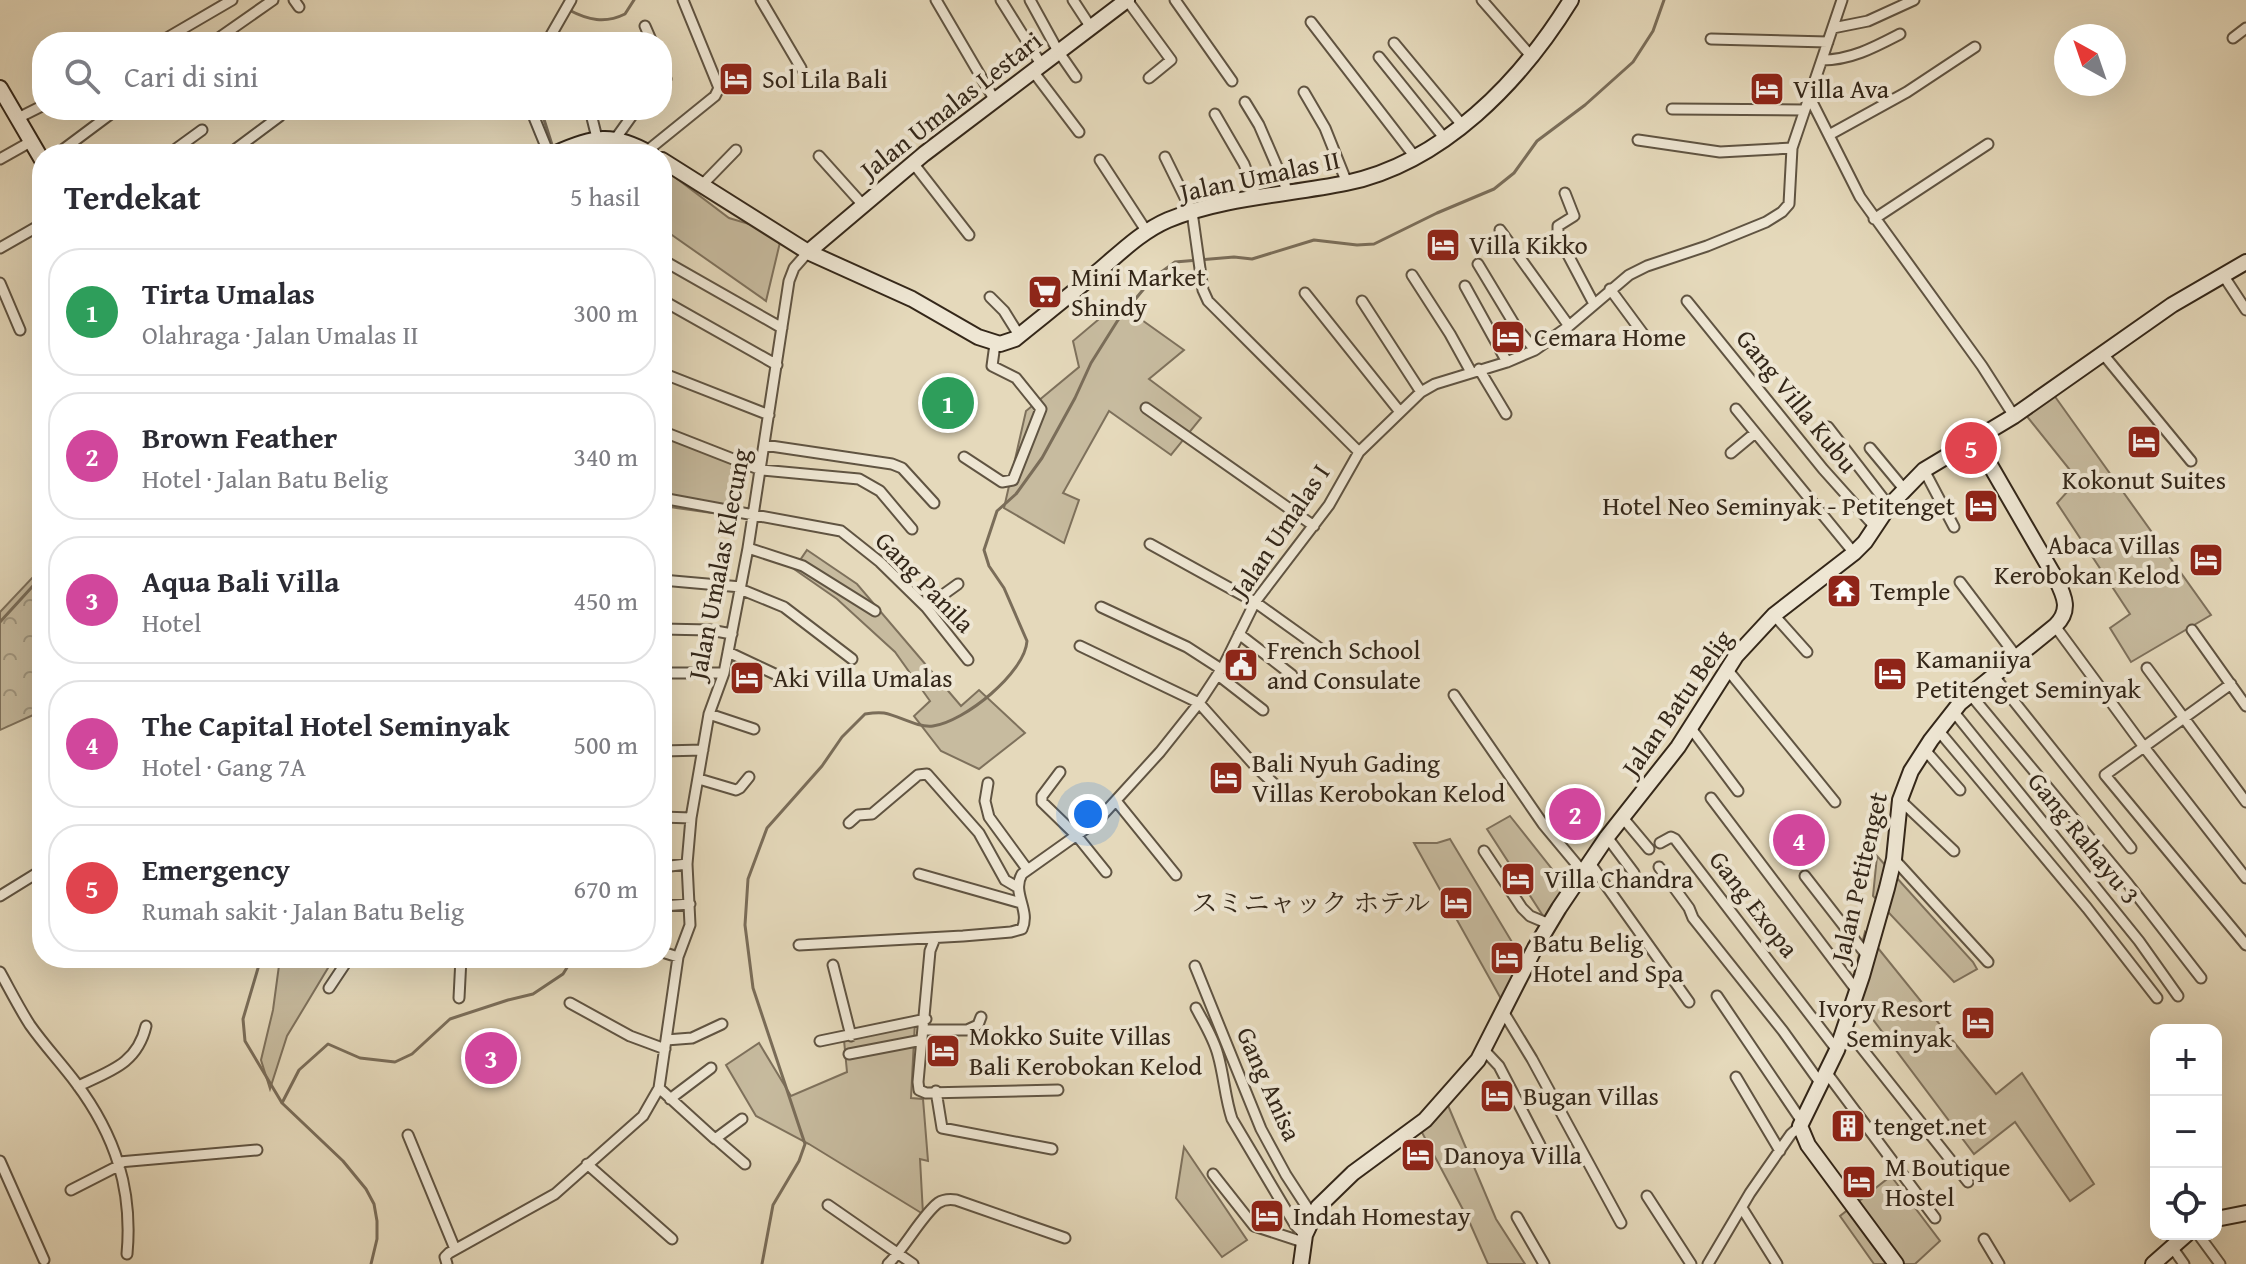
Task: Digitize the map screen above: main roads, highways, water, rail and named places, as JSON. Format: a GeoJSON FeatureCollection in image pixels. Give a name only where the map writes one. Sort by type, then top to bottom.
{"type":"FeatureCollection","features":[{"type":"Feature","properties":{"kind":"waterway"},"geometry":{"type":"LineString","coordinates":[[569,10],[604,20],[625,14],[634,0]]}},
{"type":"Feature","properties":{"kind":"waterway"},"geometry":{"type":"LineString","coordinates":[[762,1264],[773,1205],[799,1161],[805,1144],[753,988],[745,925],[748,879],[767,828],[822,766],[842,737],[865,714],[884,713],[927,726],[946,723],[976,706],[1016,667],[1027,641],[984,550],[997,511],[1016,494],[1042,458],[1091,363],[1118,320],[1152,279],[1175,262],[1234,257],[1252,259],[1314,240],[1374,244],[1494,189],[1514,173],[1537,141],[1585,105],[1633,62],[1653,31],[1664,0]]}},
{"type":"Feature","properties":{"kind":"waterway"},"geometry":{"type":"LineString","coordinates":[[544,120],[552,144]]}},
{"type":"Feature","properties":{"kind":"waterway"},"geometry":{"type":"LineString","coordinates":[[0,622],[32,587]]}},
{"type":"Feature","properties":{"kind":"waterway"},"geometry":{"type":"LineString","coordinates":[[258,968],[243,1019],[245,1041],[282,1103],[343,1161],[366,1189],[374,1204],[377,1221],[377,1239],[371,1264]]}},
{"type":"Feature","properties":{"kind":"waterway"},"geometry":{"type":"LineString","coordinates":[[282,1103],[299,1070],[328,1044],[360,1058],[395,1062],[412,1054],[450,1019],[533,994],[563,974],[567,968]]}},
{"type":"Feature","properties":{"kind":"place","name":"Sol Lila Bali"},"geometry":{"type":"Point","coordinates":[736,79]}},
{"type":"Feature","properties":{"kind":"place","name":"Villa Ava"},"geometry":{"type":"Point","coordinates":[1767,89]}},
{"type":"Feature","properties":{"kind":"place","name":"Villa Kikko"},"geometry":{"type":"Point","coordinates":[1443,245]}},
{"type":"Feature","properties":{"kind":"place","name":"Mini Market Shindy"},"geometry":{"type":"Point","coordinates":[1045,292]}},
{"type":"Feature","properties":{"kind":"place","name":"Cemara Home"},"geometry":{"type":"Point","coordinates":[1508,337]}},
{"type":"Feature","properties":{"kind":"place","name":"Tirta Umalas"},"geometry":{"type":"Point","coordinates":[948,403]}},
{"type":"Feature","properties":{"kind":"place","name":"Kokonut Suites"},"geometry":{"type":"Point","coordinates":[2144,442]}},
{"type":"Feature","properties":{"kind":"place","name":"Emergency"},"geometry":{"type":"Point","coordinates":[1971,448]}},
{"type":"Feature","properties":{"kind":"place","name":"Hotel Neo Seminyak - Petitenget"},"geometry":{"type":"Point","coordinates":[1981,506]}},
{"type":"Feature","properties":{"kind":"place","name":"Abaca Villas Kerobokan Kelod"},"geometry":{"type":"Point","coordinates":[2206,560]}},
{"type":"Feature","properties":{"kind":"place","name":"Temple"},"geometry":{"type":"Point","coordinates":[1844,591]}},
{"type":"Feature","properties":{"kind":"place","name":"French School and Consulate"},"geometry":{"type":"Point","coordinates":[1241,665]}},
{"type":"Feature","properties":{"kind":"place","name":"Kamaniiya Petitenget Seminyak"},"geometry":{"type":"Point","coordinates":[1890,674]}},
{"type":"Feature","properties":{"kind":"place","name":"Aki Villa Umalas"},"geometry":{"type":"Point","coordinates":[747,678]}},
{"type":"Feature","properties":{"kind":"place","name":"Bali Nyuh Gading Villas Kerobokan Kelod"},"geometry":{"type":"Point","coordinates":[1226,778]}},
{"type":"Feature","properties":{"kind":"place","name":"Brown Feather"},"geometry":{"type":"Point","coordinates":[1575,814]}},
{"type":"Feature","properties":{"kind":"place","name":"The Capital Hotel Seminyak"},"geometry":{"type":"Point","coordinates":[1799,840]}},
{"type":"Feature","properties":{"kind":"place","name":"Villa Chandra"},"geometry":{"type":"Point","coordinates":[1518,879]}},
{"type":"Feature","properties":{"kind":"place","name":"スミニャック ホテル"},"geometry":{"type":"Point","coordinates":[1456,903]}},
{"type":"Feature","properties":{"kind":"place","name":"Batu Belig Hotel and Spa"},"geometry":{"type":"Point","coordinates":[1507,958]}},
{"type":"Feature","properties":{"kind":"place","name":"Ivory Resort Seminyak"},"geometry":{"type":"Point","coordinates":[1978,1023]}},
{"type":"Feature","properties":{"kind":"place","name":"Mokko Suite Villas Bali Kerobokan Kelod"},"geometry":{"type":"Point","coordinates":[943,1051]}},
{"type":"Feature","properties":{"kind":"place","name":"Aqua Bali Villa"},"geometry":{"type":"Point","coordinates":[491,1058]}},
{"type":"Feature","properties":{"kind":"place","name":"Bugan Villas"},"geometry":{"type":"Point","coordinates":[1497,1096]}},
{"type":"Feature","properties":{"kind":"place","name":"tenget.net"},"geometry":{"type":"Point","coordinates":[1848,1126]}},
{"type":"Feature","properties":{"kind":"place","name":"Danoya Villa"},"geometry":{"type":"Point","coordinates":[1418,1155]}},
{"type":"Feature","properties":{"kind":"place","name":"M Boutique Hostel"},"geometry":{"type":"Point","coordinates":[1859,1182]}},
{"type":"Feature","properties":{"kind":"place","name":"Indah Homestay"},"geometry":{"type":"Point","coordinates":[1267,1216]}}]}
